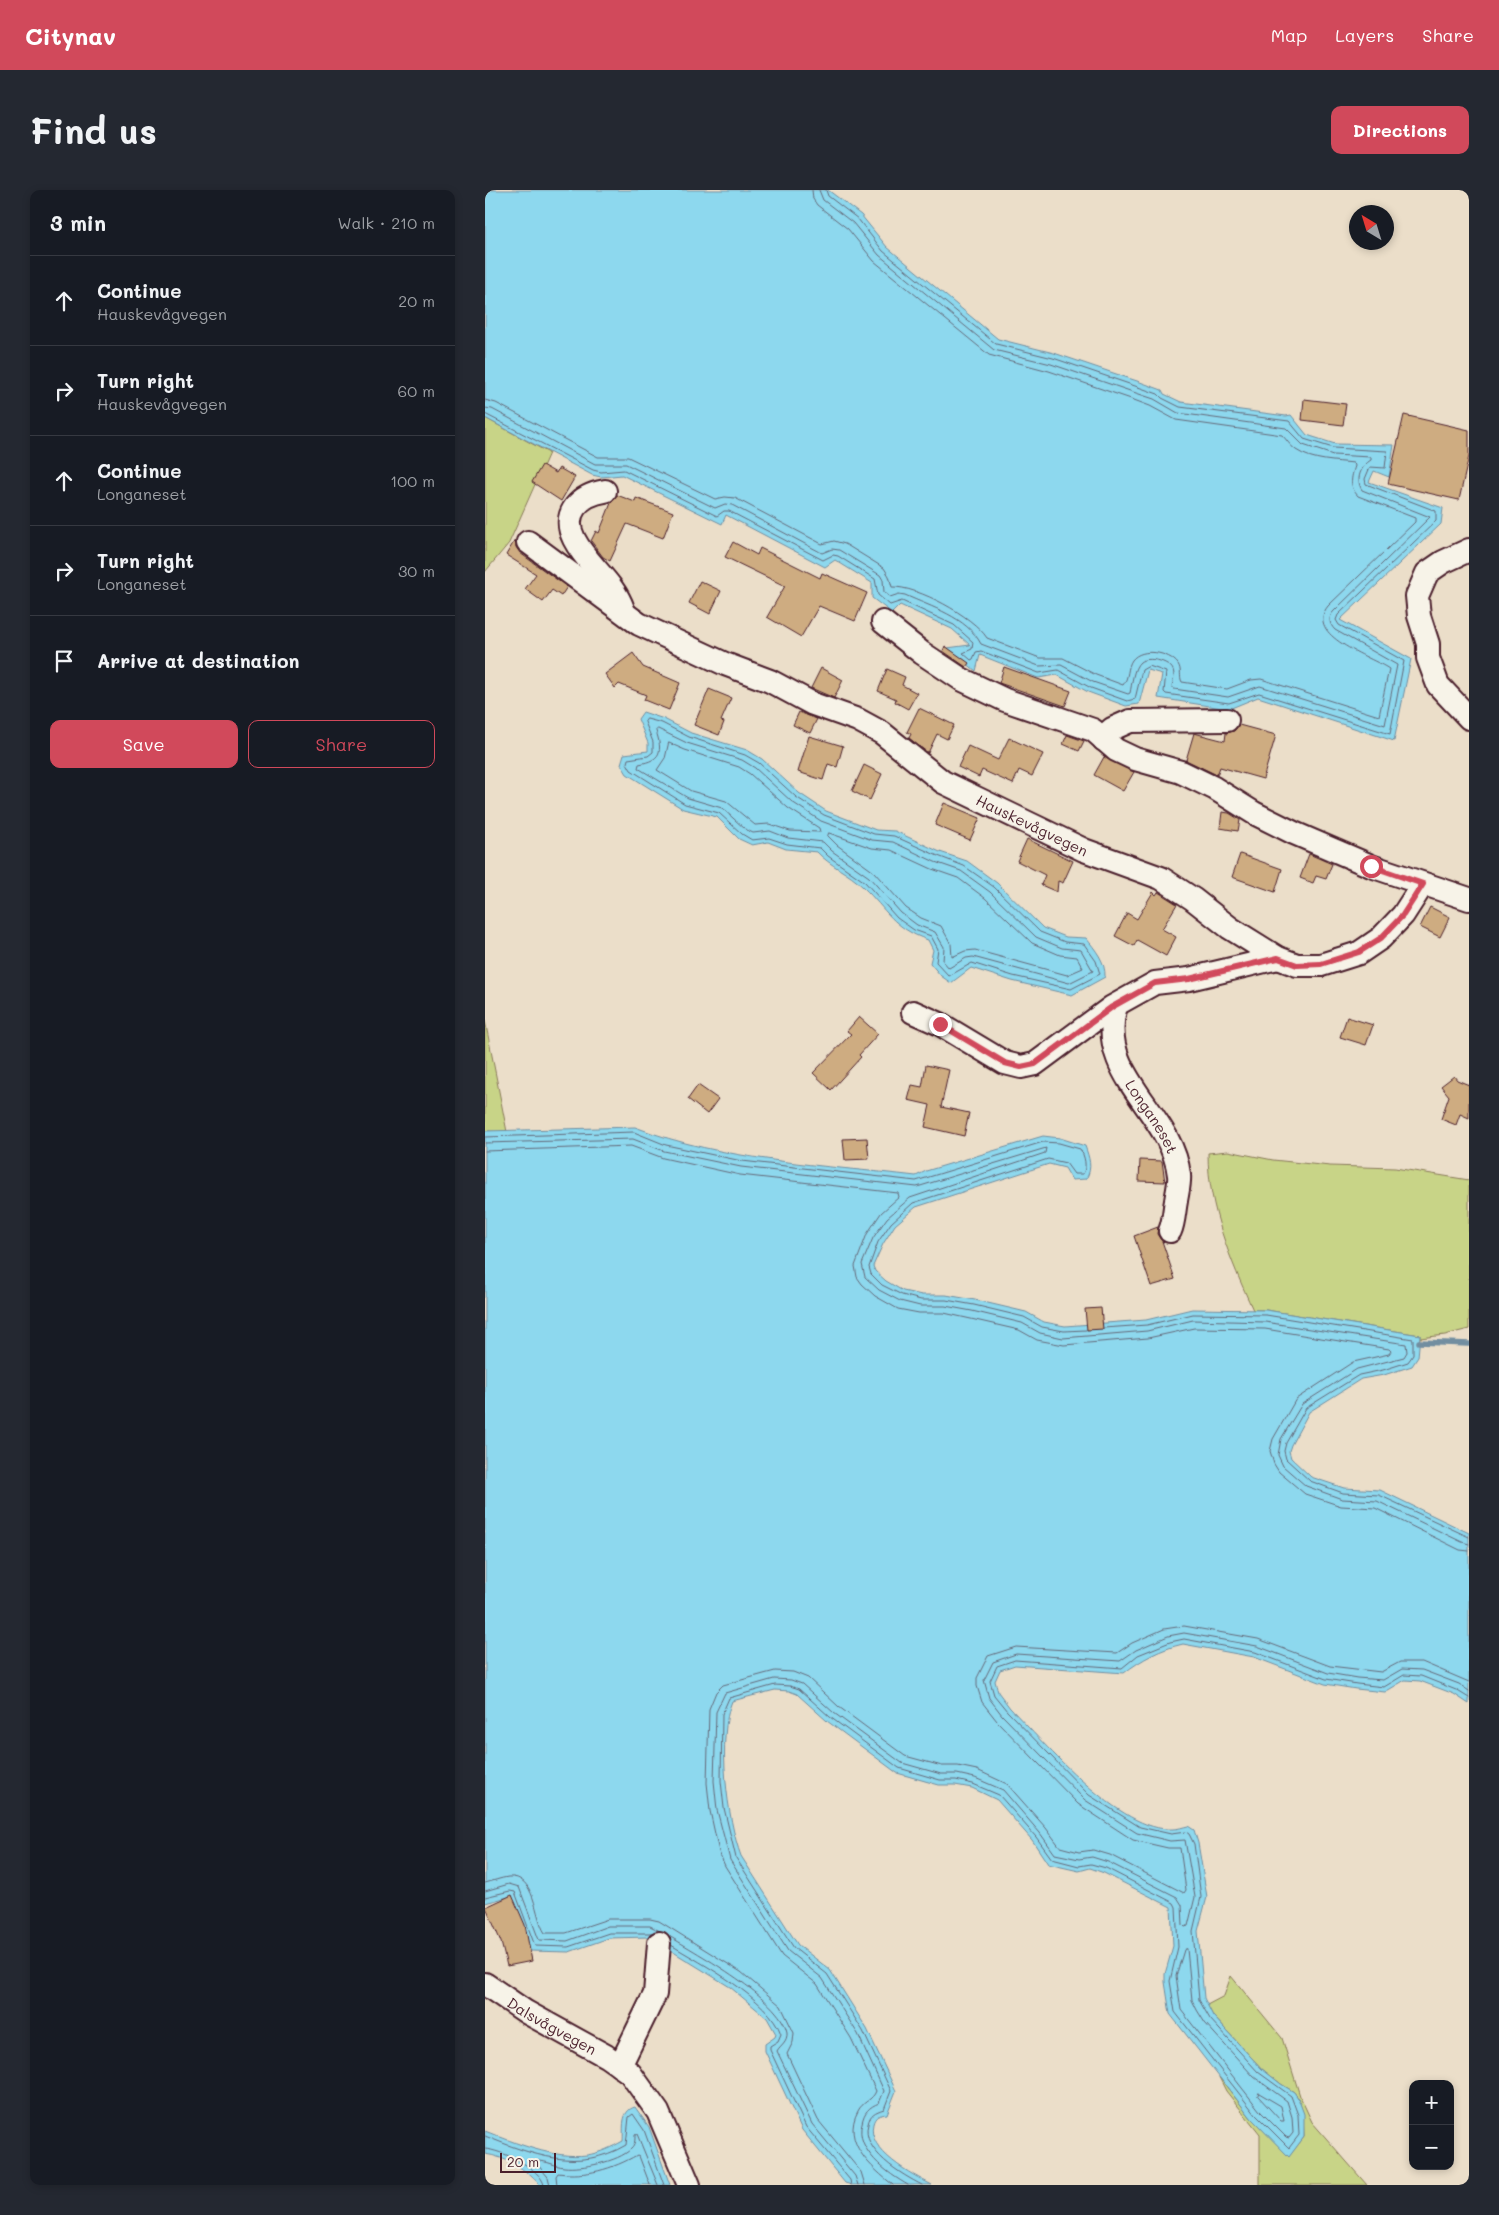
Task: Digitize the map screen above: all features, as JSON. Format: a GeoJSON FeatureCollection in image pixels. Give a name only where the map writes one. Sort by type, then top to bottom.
{"type":"FeatureCollection","features":[{"type":"Feature","properties":{"kind":"street"},"geometry":{"type":"LineString","coordinates":[[605,491],[594,493],[580,500],[572,509],[569,526],[574,540],[619,599],[625,615]]}},
{"type":"Feature","properties":{"kind":"street","name":"Hauskevågvegen"},"geometry":{"type":"LineString","coordinates":[[528,542],[639,624],[725,664],[770,681],[813,704],[858,720],[882,733],[943,782],[1084,850],[1161,878],[1193,899],[1230,928],[1278,958],[1297,965],[1321,964],[1359,952],[1387,932],[1403,915],[1423,884]]}},
{"type":"Feature","properties":{"kind":"street"},"geometry":{"type":"LineString","coordinates":[[1469,550],[1443,562],[1427,574],[1417,596],[1419,616],[1428,644],[1428,658],[1438,686],[1469,718]]}},
{"type":"Feature","properties":{"kind":"street"},"geometry":{"type":"LineString","coordinates":[[883,622],[922,653],[961,679],[1013,703],[1093,730],[1116,750],[1135,759],[1181,772],[1214,788],[1254,813],[1294,833],[1371,866],[1469,899]]}},
{"type":"Feature","properties":{"kind":"street"},"geometry":{"type":"LineString","coordinates":[[1105,740],[1105,735],[1112,729],[1130,721],[1227,720]]}},
{"type":"Feature","properties":{"kind":"street"},"geometry":{"type":"LineString","coordinates":[[913,1012],[940,1024],[1005,1063],[1021,1067],[1035,1064],[1116,1006],[1155,983],[1189,979],[1278,958]]}},
{"type":"Feature","properties":{"kind":"street","name":"Longaneset"},"geometry":{"type":"LineString","coordinates":[[1116,1006],[1111,1036],[1116,1054],[1128,1080],[1155,1119],[1174,1154],[1176,1162],[1179,1176],[1170,1231]]}},
{"type":"Feature","properties":{"kind":"street"},"geometry":{"type":"LineString","coordinates":[[620,2066],[655,1994],[659,1943]]}},
{"type":"Feature","properties":{"kind":"street","name":"Dalsvågvegen"},"geometry":{"type":"LineString","coordinates":[[485,1984],[526,2012],[630,2072],[658,2112],[689,2185]]}},
{"type":"Feature","properties":{"kind":"green space"},"geometry":{"type":"Polygon","coordinates":[[[485,418],[549,453],[509,543],[485,572],[485,418]]]}},
{"type":"Feature","properties":{"kind":"green space"},"geometry":{"type":"Polygon","coordinates":[[[485,1020],[507,1132],[485,1131],[485,1020]]]}},
{"type":"Feature","properties":{"kind":"green space"},"geometry":{"type":"Polygon","coordinates":[[[1228,1151],[1273,1160],[1330,1166],[1395,1168],[1469,1180],[1469,1329],[1445,1335],[1420,1338],[1420,1335],[1266,1310],[1253,1310],[1222,1234],[1212,1194],[1208,1153],[1228,1151]]]}},
{"type":"Feature","properties":{"kind":"green space"},"geometry":{"type":"Polygon","coordinates":[[[1231,1976],[1282,2038],[1300,2096],[1312,2122],[1367,2185],[1260,2185],[1260,2134],[1226,2091],[1219,2077],[1252,2119],[1289,2156],[1304,2137],[1303,2114],[1294,2092],[1262,2069],[1213,2016],[1207,2005],[1224,1996],[1231,1976]]]}},
{"type":"Feature","properties":{"kind":"water"},"geometry":{"type":"Polygon","coordinates":[[[485,190],[828,190],[861,215],[887,247],[998,339],[1054,353],[1140,382],[1162,390],[1164,394],[1181,402],[1286,416],[1291,415],[1307,435],[1335,444],[1394,445],[1389,477],[1374,471],[1369,482],[1443,508],[1441,524],[1340,620],[1411,659],[1394,741],[1258,697],[1229,709],[1158,698],[1162,674],[1148,670],[1139,704],[1126,706],[1088,692],[1057,675],[1038,678],[980,655],[976,671],[947,648],[970,645],[952,629],[900,605],[892,613],[872,598],[872,583],[835,560],[825,567],[726,515],[722,524],[622,475],[601,477],[592,475],[485,418],[485,190]]]}},
{"type":"Feature","properties":{"kind":"water"},"geometry":{"type":"Polygon","coordinates":[[[643,712],[664,719],[691,733],[747,750],[762,759],[799,793],[826,811],[876,830],[895,831],[940,852],[967,861],[997,883],[1043,928],[1066,937],[1086,938],[1102,961],[1105,977],[1072,995],[1012,981],[971,968],[951,983],[941,976],[930,963],[933,950],[928,940],[906,930],[898,924],[858,882],[817,852],[786,849],[768,842],[752,845],[739,839],[717,817],[683,809],[627,774],[621,764],[624,754],[648,751],[648,743],[638,719],[643,712]]]}},
{"type":"Feature","properties":{"kind":"water"},"geometry":{"type":"Polygon","coordinates":[[[635,1127],[669,1138],[738,1155],[809,1165],[916,1176],[926,1171],[1043,1136],[1060,1138],[1085,1146],[1090,1167],[1086,1179],[1072,1180],[1065,1168],[1049,1164],[916,1207],[895,1225],[883,1244],[873,1266],[875,1271],[886,1281],[903,1291],[922,1295],[946,1295],[975,1300],[1026,1312],[1044,1322],[1065,1326],[1146,1320],[1192,1309],[1266,1310],[1420,1335],[1418,1357],[1412,1366],[1384,1375],[1361,1379],[1309,1412],[1289,1451],[1291,1458],[1311,1477],[1344,1488],[1380,1490],[1469,1533],[1469,1704],[1454,1694],[1420,1681],[1405,1680],[1385,1692],[1356,1689],[1325,1684],[1254,1657],[1183,1644],[1152,1655],[1124,1673],[1015,1665],[1000,1670],[995,1681],[998,1692],[1010,1708],[1063,1763],[1108,1802],[1130,1817],[1152,1826],[1173,1829],[1188,1826],[1194,1830],[1207,1897],[1198,1931],[1204,1998],[1213,2016],[1262,2069],[1294,2092],[1298,2098],[1304,2114],[1304,2137],[1289,2157],[1252,2119],[1170,2014],[1165,1974],[1173,1946],[1171,1907],[1104,1873],[1090,1868],[1079,1871],[1048,1864],[1032,1840],[997,1800],[972,1788],[939,1785],[897,1773],[827,1721],[797,1694],[789,1691],[775,1690],[732,1701],[725,1735],[725,1756],[728,1800],[736,1840],[741,1856],[798,1945],[830,1970],[867,2029],[896,2091],[887,2114],[878,2116],[874,2121],[873,2134],[877,2144],[893,2161],[932,2185],[852,2185],[845,2183],[802,2130],[765,2051],[765,2044],[775,2037],[776,2034],[767,2018],[730,1987],[649,1937],[609,1938],[569,1952],[530,1951],[512,1896],[485,1903],[485,1131],[635,1127]]]}},
{"type":"Feature","properties":{"kind":"water"},"geometry":{"type":"Polygon","coordinates":[[[635,2107],[649,2127],[670,2185],[540,2185],[515,2165],[485,2154],[485,2131],[522,2145],[561,2155],[574,2156],[597,2153],[623,2141],[625,2116],[630,2109],[635,2107]]]}},
{"type":"Feature","properties":{"kind":"building"},"geometry":{"type":"Polygon","coordinates":[[[1304,399],[1346,404],[1343,425],[1302,420],[1304,399]]]}},
{"type":"Feature","properties":{"kind":"building"},"geometry":{"type":"Polygon","coordinates":[[[1404,415],[1469,430],[1469,456],[1459,500],[1388,484],[1404,415]]]}},
{"type":"Feature","properties":{"kind":"building"},"geometry":{"type":"Polygon","coordinates":[[[542,465],[556,473],[559,468],[575,477],[561,501],[532,482],[542,465]]]}},
{"type":"Feature","properties":{"kind":"building"},"geometry":{"type":"Polygon","coordinates":[[[617,495],[635,502],[636,498],[673,512],[663,538],[627,524],[610,561],[603,557],[591,541],[596,531],[599,533],[611,503],[617,495]]]}},
{"type":"Feature","properties":{"kind":"building"},"geometry":{"type":"Polygon","coordinates":[[[515,540],[516,547],[520,553],[567,587],[561,596],[552,590],[543,602],[525,589],[536,574],[506,555],[515,540]]]}},
{"type":"Feature","properties":{"kind":"building"},"geometry":{"type":"Polygon","coordinates":[[[733,542],[757,555],[760,548],[820,578],[822,573],[867,593],[855,621],[819,606],[801,637],[767,617],[785,586],[725,557],[733,542]]]}},
{"type":"Feature","properties":{"kind":"building"},"geometry":{"type":"Polygon","coordinates":[[[700,581],[721,591],[710,614],[689,603],[700,581]]]}},
{"type":"Feature","properties":{"kind":"building"},"geometry":{"type":"Polygon","coordinates":[[[945,646],[969,663],[966,667],[943,651],[945,646]]]}},
{"type":"Feature","properties":{"kind":"building"},"geometry":{"type":"Polygon","coordinates":[[[633,653],[643,667],[680,683],[669,710],[644,700],[646,695],[619,684],[615,688],[605,674],[633,653]]]}},
{"type":"Feature","properties":{"kind":"building"},"geometry":{"type":"Polygon","coordinates":[[[1004,667],[1071,691],[1065,706],[999,683],[1004,667]]]}},
{"type":"Feature","properties":{"kind":"building"},"geometry":{"type":"Polygon","coordinates":[[[821,668],[843,680],[834,698],[811,688],[821,668]]]}},
{"type":"Feature","properties":{"kind":"building"},"geometry":{"type":"Polygon","coordinates":[[[887,669],[905,677],[902,685],[917,693],[908,709],[895,702],[896,699],[878,691],[887,669]]]}},
{"type":"Feature","properties":{"kind":"building"},"geometry":{"type":"Polygon","coordinates":[[[709,689],[731,698],[721,721],[724,722],[719,735],[694,725],[709,689]]]}},
{"type":"Feature","properties":{"kind":"building"},"geometry":{"type":"Polygon","coordinates":[[[919,708],[954,725],[947,739],[937,734],[928,753],[909,738],[911,734],[907,732],[919,708]]]}},
{"type":"Feature","properties":{"kind":"building"},"geometry":{"type":"Polygon","coordinates":[[[799,712],[817,719],[810,733],[793,725],[799,712]]]}},
{"type":"Feature","properties":{"kind":"building"},"geometry":{"type":"Polygon","coordinates":[[[1239,725],[1276,735],[1263,779],[1220,767],[1217,775],[1186,760],[1194,733],[1225,741],[1226,733],[1234,731],[1239,725]]]}},
{"type":"Feature","properties":{"kind":"building"},"geometry":{"type":"Polygon","coordinates":[[[1067,735],[1084,741],[1079,751],[1063,744],[1067,735]]]}},
{"type":"Feature","properties":{"kind":"building"},"geometry":{"type":"Polygon","coordinates":[[[809,736],[843,746],[837,767],[828,764],[823,780],[798,772],[809,736]]]}},
{"type":"Feature","properties":{"kind":"building"},"geometry":{"type":"Polygon","coordinates":[[[1009,738],[1043,754],[1032,776],[1019,770],[1013,784],[982,770],[979,777],[958,767],[968,746],[998,760],[1009,738]]]}},
{"type":"Feature","properties":{"kind":"building"},"geometry":{"type":"Polygon","coordinates":[[[1104,757],[1134,772],[1123,791],[1094,775],[1104,757]]]}},
{"type":"Feature","properties":{"kind":"building"},"geometry":{"type":"Polygon","coordinates":[[[864,765],[882,774],[870,800],[852,791],[864,765]]]}},
{"type":"Feature","properties":{"kind":"building"},"geometry":{"type":"Polygon","coordinates":[[[944,803],[980,818],[970,840],[935,825],[944,803]]]}},
{"type":"Feature","properties":{"kind":"building"},"geometry":{"type":"Polygon","coordinates":[[[1222,812],[1229,813],[1240,820],[1238,831],[1220,828],[1222,812]]]}},
{"type":"Feature","properties":{"kind":"building"},"geometry":{"type":"Polygon","coordinates":[[[1027,839],[1073,861],[1063,883],[1058,881],[1057,892],[1041,885],[1045,875],[1017,861],[1027,839]]]}},
{"type":"Feature","properties":{"kind":"building"},"geometry":{"type":"Polygon","coordinates":[[[1240,854],[1282,869],[1275,892],[1232,877],[1240,854]]]}},
{"type":"Feature","properties":{"kind":"building"},"geometry":{"type":"Polygon","coordinates":[[[1309,854],[1332,864],[1326,879],[1316,876],[1313,883],[1300,878],[1309,854]]]}},
{"type":"Feature","properties":{"kind":"building"},"geometry":{"type":"Polygon","coordinates":[[[1153,892],[1156,895],[1158,892],[1177,904],[1162,929],[1176,937],[1166,956],[1137,940],[1134,946],[1115,936],[1127,913],[1137,919],[1153,892]]]}},
{"type":"Feature","properties":{"kind":"building"},"geometry":{"type":"Polygon","coordinates":[[[1430,907],[1450,917],[1440,937],[1420,927],[1430,907]]]}},
{"type":"Feature","properties":{"kind":"building"},"geometry":{"type":"Polygon","coordinates":[[[859,1017],[878,1034],[859,1055],[861,1057],[831,1090],[813,1073],[851,1034],[847,1031],[859,1017]]]}},
{"type":"Feature","properties":{"kind":"building"},"geometry":{"type":"Polygon","coordinates":[[[1347,1017],[1373,1025],[1366,1045],[1340,1037],[1347,1017]]]}},
{"type":"Feature","properties":{"kind":"building"},"geometry":{"type":"Polygon","coordinates":[[[926,1065],[949,1070],[941,1107],[969,1113],[964,1136],[925,1127],[930,1105],[908,1100],[912,1085],[922,1087],[926,1065]]]}},
{"type":"Feature","properties":{"kind":"building"},"geometry":{"type":"Polygon","coordinates":[[[1454,1076],[1457,1080],[1469,1085],[1469,1118],[1460,1114],[1456,1125],[1441,1119],[1449,1096],[1441,1086],[1454,1076]]]}},
{"type":"Feature","properties":{"kind":"building"},"geometry":{"type":"Polygon","coordinates":[[[698,1085],[718,1099],[707,1114],[688,1099],[698,1085]]]}},
{"type":"Feature","properties":{"kind":"building"},"geometry":{"type":"Polygon","coordinates":[[[867,1138],[869,1159],[845,1160],[843,1139],[867,1138]]]}},
{"type":"Feature","properties":{"kind":"building"},"geometry":{"type":"Polygon","coordinates":[[[1140,1160],[1162,1161],[1165,1182],[1139,1181],[1140,1160]]]}},
{"type":"Feature","properties":{"kind":"building"},"geometry":{"type":"Polygon","coordinates":[[[1158,1227],[1157,1234],[1162,1241],[1175,1279],[1151,1286],[1134,1236],[1158,1227]]]}},
{"type":"Feature","properties":{"kind":"building"},"geometry":{"type":"Polygon","coordinates":[[[1101,1308],[1103,1329],[1087,1330],[1085,1309],[1101,1308]]]}},
{"type":"Feature","properties":{"kind":"building"},"geometry":{"type":"Polygon","coordinates":[[[512,1895],[525,1925],[532,1961],[507,1966],[501,1942],[486,1907],[512,1895]]]}},
{"type":"Feature","properties":{"kind":"waterway"},"geometry":{"type":"LineString","coordinates":[[1419,1342],[1469,1344]]}},
{"type":"Feature","properties":{"kind":"route"},"geometry":{"type":"LineString","coordinates":[[940,1024],[1005,1063],[1021,1067],[1035,1064],[1112,1007],[1155,983],[1189,979],[1278,958],[1297,965],[1321,964],[1359,952],[1381,938],[1403,915],[1423,884],[1401,878],[1371,866]]}}]}
